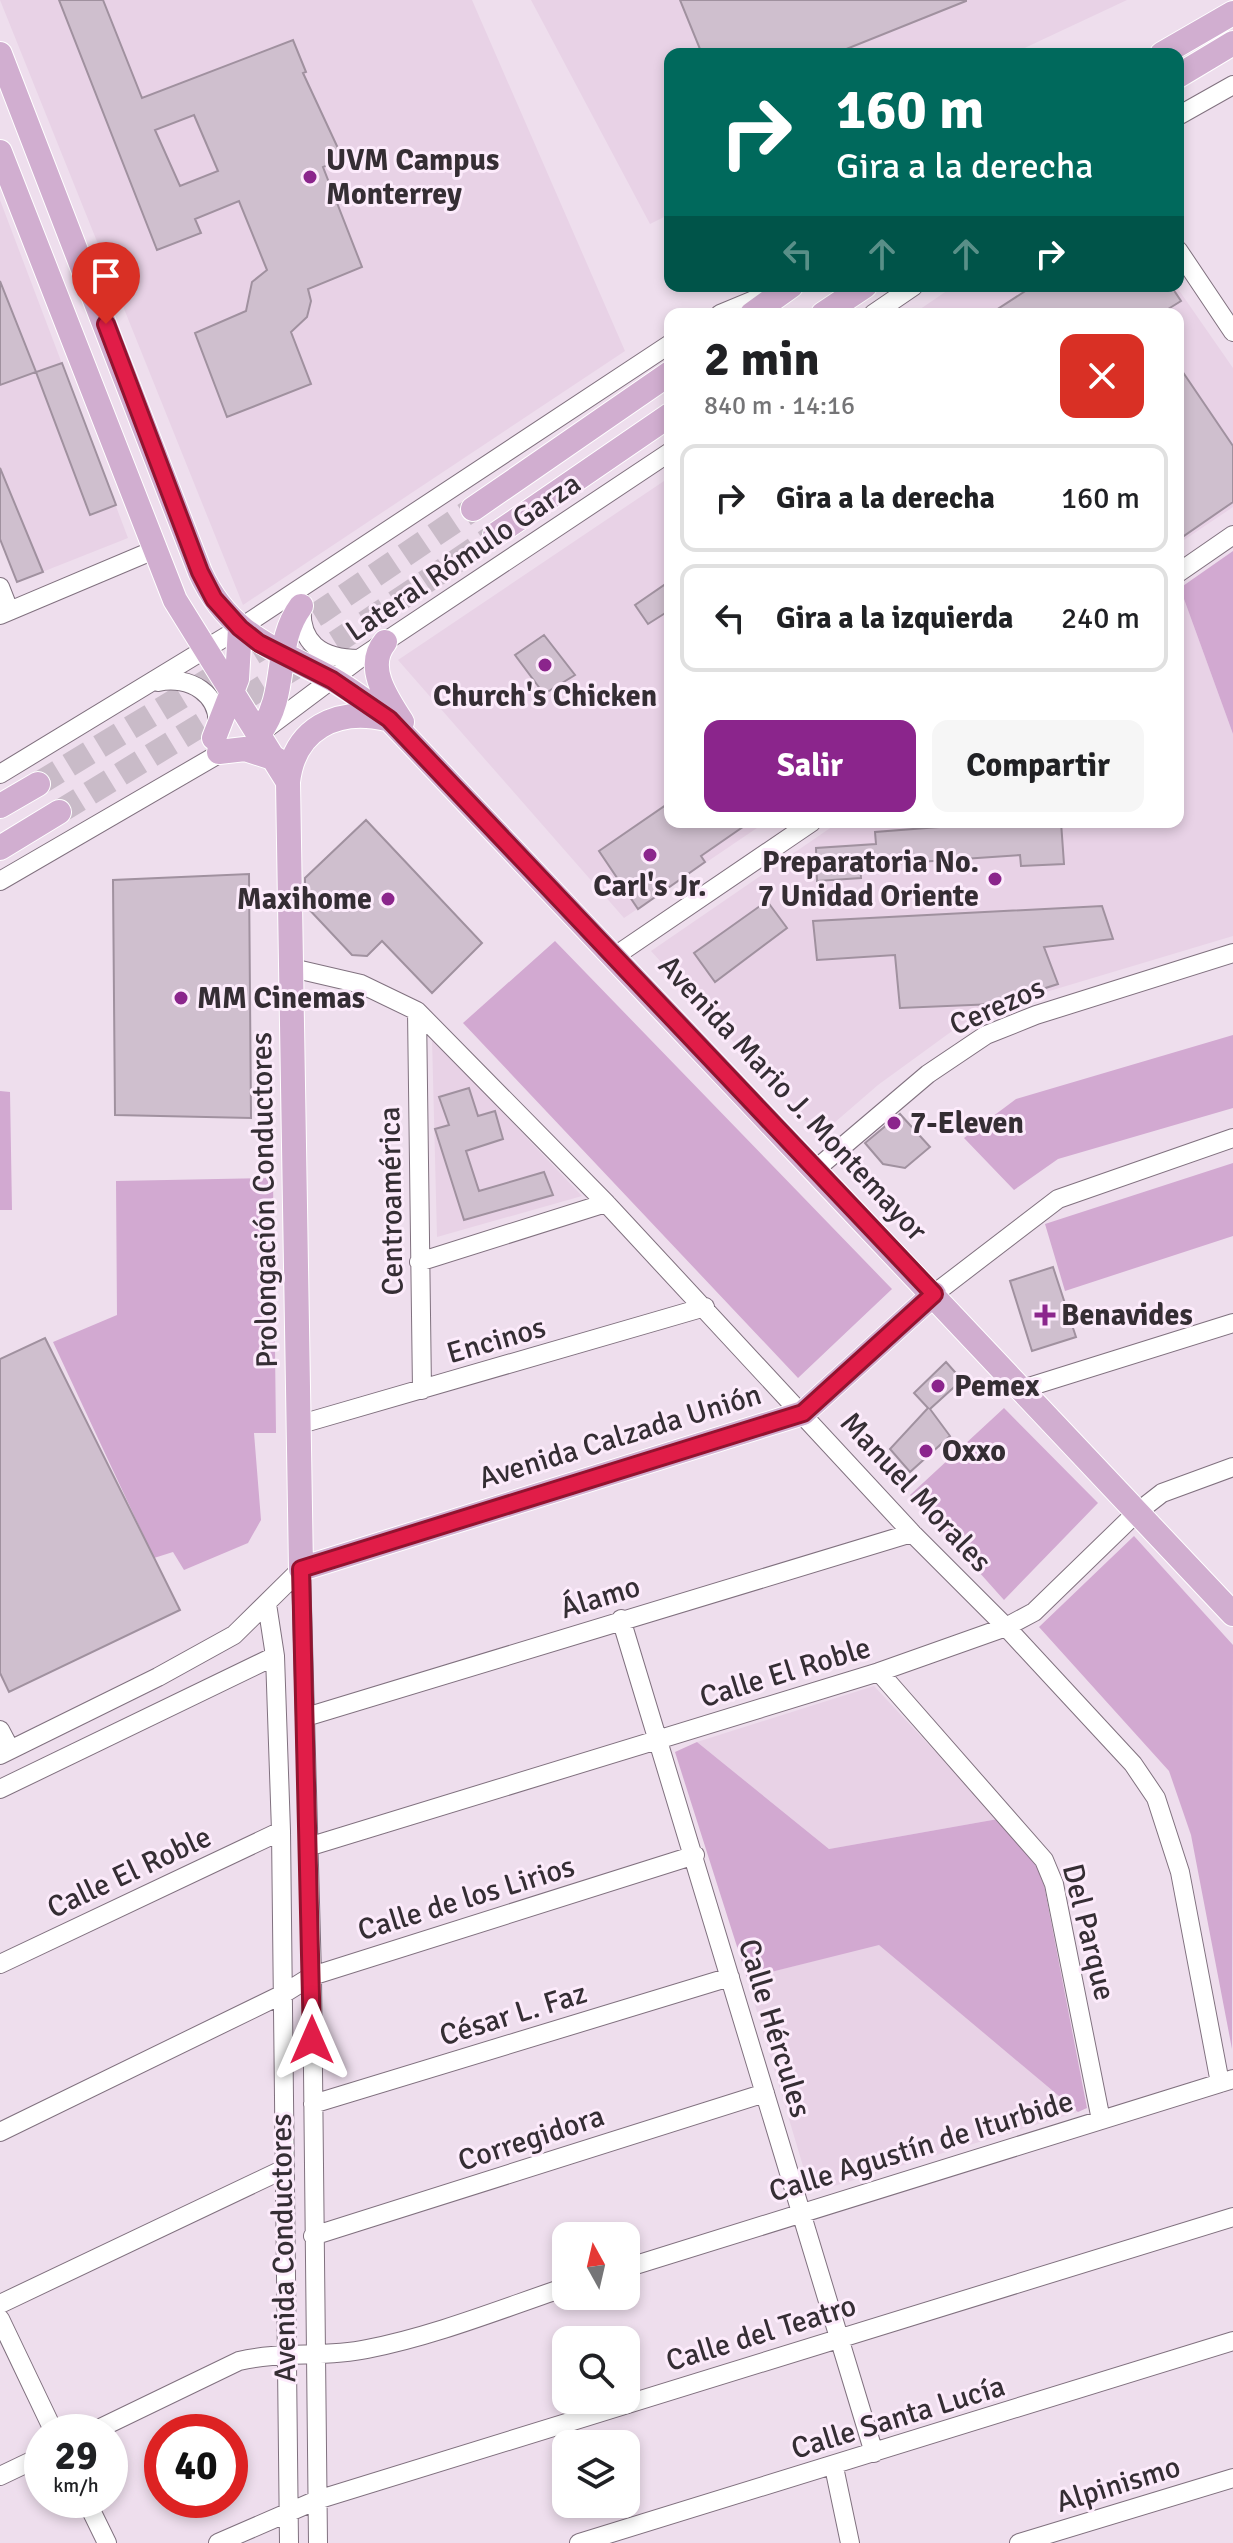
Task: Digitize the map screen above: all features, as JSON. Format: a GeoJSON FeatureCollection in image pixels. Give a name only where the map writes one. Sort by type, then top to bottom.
{"type":"FeatureCollection","features":[{"type":"Feature","properties":{"kind":"main road"},"geometry":{"type":"LineString","coordinates":[[1172,48],[1233,13]]}},
{"type":"Feature","properties":{"kind":"main road"},"geometry":{"type":"LineString","coordinates":[[1184,72],[1233,43]]}},
{"type":"Feature","properties":{"kind":"main road"},"geometry":{"type":"LineString","coordinates":[[0,54],[200,572],[214,599],[240,628],[283,655]]}},
{"type":"Feature","properties":{"kind":"main road"},"geometry":{"type":"LineString","coordinates":[[0,152],[175,600],[288,782]]}},
{"type":"Feature","properties":{"kind":"main road"},"geometry":{"type":"LineString","coordinates":[[760,308],[783,292]]}},
{"type":"Feature","properties":{"kind":"main road"},"geometry":{"type":"LineString","coordinates":[[832,308],[856,292]]}},
{"type":"Feature","properties":{"kind":"main road"},"geometry":{"type":"LineString","coordinates":[[473,509],[664,377]]}},
{"type":"Feature","properties":{"kind":"main road"},"geometry":{"type":"LineString","coordinates":[[495,535],[664,419]]}},
{"type":"Feature","properties":{"kind":"main road"},"geometry":{"type":"LineString","coordinates":[[259,734],[275,710],[287,633],[303,595]]}},
{"type":"Feature","properties":{"kind":"main road"},"geometry":{"type":"LineString","coordinates":[[240,628],[233,695],[217,745],[245,749],[276,759]]}},
{"type":"Feature","properties":{"kind":"main road"},"geometry":{"type":"LineString","coordinates":[[385,642],[376,660],[380,682],[420,751]]}},
{"type":"Feature","properties":{"kind":"main road","name":"Avenida Mario J. Montemayor"},"geometry":{"type":"LineString","coordinates":[[283,655],[332,680],[389,719],[934,1294],[1135,1514],[1233,1614]]}},
{"type":"Feature","properties":{"kind":"main road"},"geometry":{"type":"LineString","coordinates":[[288,782],[298,747],[318,726],[350,714],[389,719]]}},
{"type":"Feature","properties":{"kind":"main road","name":"Prolongación Conductores"},"geometry":{"type":"LineString","coordinates":[[288,782],[301,1569]]}},
{"type":"Feature","properties":{"kind":"main road"},"geometry":{"type":"LineString","coordinates":[[0,806],[38,784]]}},
{"type":"Feature","properties":{"kind":"main road"},"geometry":{"type":"LineString","coordinates":[[0,848],[59,812]]}},
{"type":"Feature","properties":{"kind":"main road","name":"Avenida Calzada Unión"},"geometry":{"type":"LineString","coordinates":[[301,1569],[803,1413],[934,1294]]}},
{"type":"Feature","properties":{"kind":"street"},"geometry":{"type":"LineString","coordinates":[[1184,113],[1233,85]]}},
{"type":"Feature","properties":{"kind":"street"},"geometry":{"type":"LineString","coordinates":[[1184,259],[1233,332]]}},
{"type":"Feature","properties":{"kind":"street"},"geometry":{"type":"LineString","coordinates":[[735,308],[776,292]]}},
{"type":"Feature","properties":{"kind":"street"},"geometry":{"type":"LineString","coordinates":[[882,308],[905,292]]}},
{"type":"Feature","properties":{"kind":"street","name":"Lateral Rómulo Garza"},"geometry":{"type":"LineString","coordinates":[[0,774],[240,628],[303,595],[664,348]]}},
{"type":"Feature","properties":{"kind":"street","name":"Lateral Rómulo Garza"},"geometry":{"type":"LineString","coordinates":[[0,881],[191,767],[217,745],[259,734],[359,659],[664,456]]}},
{"type":"Feature","properties":{"kind":"street"},"geometry":{"type":"LineString","coordinates":[[1184,569],[1233,535]]}},
{"type":"Feature","properties":{"kind":"street"},"geometry":{"type":"LineString","coordinates":[[0,587],[4,612],[154,550]]}},
{"type":"Feature","properties":{"kind":"street"},"geometry":{"type":"LineString","coordinates":[[303,595],[304,633],[313,647],[336,658],[359,659]]}},
{"type":"Feature","properties":{"kind":"street"},"geometry":{"type":"LineString","coordinates":[[146,686],[179,680],[203,690],[217,715],[217,745]]}},
{"type":"Feature","properties":{"kind":"street"},"geometry":{"type":"LineString","coordinates":[[615,956],[803,828]]}},
{"type":"Feature","properties":{"kind":"street","name":"Cerezos"},"geometry":{"type":"LineString","coordinates":[[816,1169],[928,1074],[986,1035],[1036,1015],[1233,953]]}},
{"type":"Feature","properties":{"kind":"street","name":"Manuel Morales"},"geometry":{"type":"LineString","coordinates":[[292,968],[361,984],[417,1011],[705,1307],[912,1533],[1006,1627],[1133,1764],[1156,1798],[1180,1872],[1226,2081]]}},
{"type":"Feature","properties":{"kind":"street","name":"Centroamérica"},"geometry":{"type":"LineString","coordinates":[[417,1011],[422,1390]]}},
{"type":"Feature","properties":{"kind":"street","name":"Avenida Calzada Unión"},"geometry":{"type":"LineString","coordinates":[[934,1294],[1058,1199],[1233,1138]]}},
{"type":"Feature","properties":{"kind":"street"},"geometry":{"type":"LineString","coordinates":[[419,1262],[606,1203]]}},
{"type":"Feature","properties":{"kind":"street","name":"Encinos"},"geometry":{"type":"LineString","coordinates":[[301,1424],[705,1307]]}},
{"type":"Feature","properties":{"kind":"street"},"geometry":{"type":"LineString","coordinates":[[1019,1390],[1233,1323]]}},
{"type":"Feature","properties":{"kind":"street","name":"Calle El Roble"},"geometry":{"type":"LineString","coordinates":[[308,1847],[879,1672],[1006,1627],[1034,1612],[1135,1514],[1162,1493],[1233,1467]]}},
{"type":"Feature","properties":{"kind":"street","name":"Álamo"},"geometry":{"type":"LineString","coordinates":[[306,1717],[912,1533]]}},
{"type":"Feature","properties":{"kind":"street","name":"Avenida Calzada Unión"},"geometry":{"type":"LineString","coordinates":[[5,1752],[201,1655],[234,1635],[301,1569]]}},
{"type":"Feature","properties":{"kind":"street","name":"Avenida Conductores"},"geometry":{"type":"LineString","coordinates":[[301,1569],[312,1976],[318,2543]]}},
{"type":"Feature","properties":{"kind":"street","name":"Avenida Conductores"},"geometry":{"type":"LineString","coordinates":[[267,1604],[275,1656],[281,1831],[289,2543]]}},
{"type":"Feature","properties":{"kind":"street","name":"Calle Hércules"},"geometry":{"type":"LineString","coordinates":[[621,1619],[874,2453]]}},
{"type":"Feature","properties":{"kind":"street"},"geometry":{"type":"LineString","coordinates":[[0,1789],[275,1656]]}},
{"type":"Feature","properties":{"kind":"street","name":"Del Parque"},"geometry":{"type":"LineString","coordinates":[[879,1672],[1044,1860],[1057,1898],[1101,2120]]}},
{"type":"Feature","properties":{"kind":"street"},"geometry":{"type":"LineString","coordinates":[[0,1730],[5,1752]]}},
{"type":"Feature","properties":{"kind":"street","name":"Calle El Roble"},"geometry":{"type":"LineString","coordinates":[[0,1964],[281,1831]]}},
{"type":"Feature","properties":{"kind":"street","name":"Calle de los Lirios"},"geometry":{"type":"LineString","coordinates":[[0,2132],[283,1994],[312,1976],[695,1855]]}},
{"type":"Feature","properties":{"kind":"street","name":"César L. Faz"},"geometry":{"type":"LineString","coordinates":[[313,2104],[730,1977]]}},
{"type":"Feature","properties":{"kind":"street","name":"Calle Agustín de Iturbide"},"geometry":{"type":"LineString","coordinates":[[640,2263],[1226,2081]]}},
{"type":"Feature","properties":{"kind":"street","name":"Corregidora"},"geometry":{"type":"LineString","coordinates":[[313,2236],[765,2093]]}},
{"type":"Feature","properties":{"kind":"street"},"geometry":{"type":"LineString","coordinates":[[0,2304],[284,2169]]}},
{"type":"Feature","properties":{"kind":"street","name":"Calle del Teatro"},"geometry":{"type":"LineString","coordinates":[[218,2543],[317,2500],[1233,2217]]}},
{"type":"Feature","properties":{"kind":"street"},"geometry":{"type":"LineString","coordinates":[[128,2415],[239,2361],[390,2345],[552,2292]]}},
{"type":"Feature","properties":{"kind":"street"},"geometry":{"type":"LineString","coordinates":[[0,2319],[45,2414]]}},
{"type":"Feature","properties":{"kind":"street","name":"Calle Santa Lucía"},"geometry":{"type":"LineString","coordinates":[[579,2543],[834,2467],[1233,2341]]}},
{"type":"Feature","properties":{"kind":"street"},"geometry":{"type":"LineString","coordinates":[[0,2476],[24,2465]]}},
{"type":"Feature","properties":{"kind":"street"},"geometry":{"type":"LineString","coordinates":[[834,2467],[850,2543]]}},
{"type":"Feature","properties":{"kind":"street","name":"Alpinismo"},"geometry":{"type":"LineString","coordinates":[[1019,2543],[1233,2478]]}},
{"type":"Feature","properties":{"kind":"street"},"geometry":{"type":"LineString","coordinates":[[95,2518],[107,2543]]}},
{"type":"Feature","properties":{"kind":"shaded area","name":"UVM Campus Monterrey"},"geometry":{"type":"Polygon","coordinates":[[[0,0],[472,0],[625,351],[243,605],[0,0]]]}},
{"type":"Feature","properties":{"kind":"shaded area"},"geometry":{"type":"Polygon","coordinates":[[[531,0],[1127,0],[1025,48],[664,48],[664,217],[650,224],[531,0]]]}},
{"type":"Feature","properties":{"kind":"shaded area"},"geometry":{"type":"Polygon","coordinates":[[[0,200],[128,538],[17,582],[0,539],[0,200]]]}},
{"type":"Feature","properties":{"kind":"shaded area"},"geometry":{"type":"Polygon","coordinates":[[[945,292],[1180,292],[1233,368],[1233,507],[1184,540],[1184,308],[922,308],[945,292]]]}},
{"type":"Feature","properties":{"kind":"shaded area"},"geometry":{"type":"Polygon","coordinates":[[[664,481],[664,828],[757,828],[624,918],[398,660],[664,481]]]}},
{"type":"Feature","properties":{"kind":"shaded area"},"geometry":{"type":"Polygon","coordinates":[[[1233,551],[1233,734],[1184,599],[1184,585],[1233,551]]]}},
{"type":"Feature","properties":{"kind":"shaded area","name":"Preparatoria No. 7 Unidad Oriente"},"geometry":{"type":"Polygon","coordinates":[[[1184,599],[1233,734],[1233,936],[1006,1004],[959,1026],[878,1085],[819,1136],[651,951],[830,828],[1184,828],[1184,599]]]}},
{"type":"Feature","properties":{"kind":"shaded area"},"geometry":{"type":"Polygon","coordinates":[[[555,941],[892,1289],[798,1378],[463,1023],[555,941]]]}},
{"type":"Feature","properties":{"kind":"shaded area"},"geometry":{"type":"Polygon","coordinates":[[[1233,1035],[1233,1108],[1058,1159],[1014,1190],[964,1138],[1016,1099],[1233,1035]]]}},
{"type":"Feature","properties":{"kind":"shaded area"},"geometry":{"type":"Polygon","coordinates":[[[432,1038],[582,1196],[437,1237],[432,1038]]]}},
{"type":"Feature","properties":{"kind":"shaded area"},"geometry":{"type":"Polygon","coordinates":[[[0,1091],[10,1092],[12,1210],[0,1210],[0,1091]]]}},
{"type":"Feature","properties":{"kind":"shaded area"},"geometry":{"type":"Polygon","coordinates":[[[1233,1163],[1233,1236],[1065,1291],[1045,1224],[1233,1163]]]}},
{"type":"Feature","properties":{"kind":"shaded area"},"geometry":{"type":"Polygon","coordinates":[[[273,1178],[276,1433],[254,1433],[261,1520],[248,1543],[184,1570],[173,1552],[154,1558],[53,1342],[117,1315],[116,1181],[273,1178]]]}},
{"type":"Feature","properties":{"kind":"shaded area"},"geometry":{"type":"Polygon","coordinates":[[[1004,1408],[1098,1503],[1004,1600],[910,1495],[1004,1408]]]}},
{"type":"Feature","properties":{"kind":"shaded area"},"geometry":{"type":"Polygon","coordinates":[[[1134,1536],[1233,1645],[1232,2049],[1191,1835],[1169,1771],[1039,1627],[1134,1536]]]}},
{"type":"Feature","properties":{"kind":"shaded area"},"geometry":{"type":"Polygon","coordinates":[[[874,1686],[998,1819],[829,1849],[697,1742],[874,1686]]]}},
{"type":"Feature","properties":{"kind":"shaded area"},"geometry":{"type":"Polygon","coordinates":[[[697,1742],[829,1849],[998,1819],[1030,1849],[1044,1885],[1087,2108],[1078,2112],[879,1945],[747,1978],[675,1752],[697,1742]]]}},
{"type":"Feature","properties":{"kind":"shaded area"},"geometry":{"type":"Polygon","coordinates":[[[879,1944],[1078,2112],[811,2193],[747,1978],[879,1944]]]}},
{"type":"Feature","properties":{"kind":"building"},"geometry":{"type":"Polygon","coordinates":[[[59,0],[103,0],[142,98],[293,40],[306,72],[303,73],[343,159],[323,167],[362,267],[308,289],[311,301],[307,317],[291,332],[311,384],[227,417],[195,333],[246,311],[252,282],[267,270],[239,201],[195,219],[201,233],[157,250],[59,0]],[[194,115],[155,130],[180,186],[218,171],[194,115]]]}},
{"type":"Feature","properties":{"kind":"building"},"geometry":{"type":"Polygon","coordinates":[[[680,0],[966,0],[849,48],[700,48],[680,0]]]}},
{"type":"Feature","properties":{"kind":"building"},"geometry":{"type":"Polygon","coordinates":[[[0,281],[36,372],[0,385],[0,281]]]}},
{"type":"Feature","properties":{"kind":"building"},"geometry":{"type":"Polygon","coordinates":[[[1024,292],[1175,292],[1181,301],[1170,308],[999,308],[1024,292]]]}},
{"type":"Feature","properties":{"kind":"building"},"geometry":{"type":"Polygon","coordinates":[[[62,363],[116,505],[90,515],[36,372],[62,363]]]}},
{"type":"Feature","properties":{"kind":"building"},"geometry":{"type":"Polygon","coordinates":[[[1184,374],[1233,446],[1233,502],[1184,536],[1184,374]]]}},
{"type":"Feature","properties":{"kind":"building"},"geometry":{"type":"Polygon","coordinates":[[[0,468],[43,572],[17,582],[0,539],[0,468]]]}},
{"type":"Feature","properties":{"kind":"building"},"geometry":{"type":"Polygon","coordinates":[[[664,585],[664,614],[648,624],[635,605],[664,585]]]}},
{"type":"Feature","properties":{"kind":"building","name":"Church's Chicken"},"geometry":{"type":"Polygon","coordinates":[[[544,635],[575,675],[544,694],[515,655],[544,635]]]}},
{"type":"Feature","properties":{"kind":"building"},"geometry":{"type":"Polygon","coordinates":[[[664,806],[664,828],[741,828],[701,856],[705,862],[638,909],[599,851],[664,806]]]}},
{"type":"Feature","properties":{"kind":"building"},"geometry":{"type":"Polygon","coordinates":[[[366,820],[482,943],[432,993],[382,941],[367,956],[352,955],[305,905],[305,878],[366,820]]]}},
{"type":"Feature","properties":{"kind":"building"},"geometry":{"type":"Polygon","coordinates":[[[927,828],[1061,828],[1064,864],[1021,866],[1020,855],[860,866],[861,878],[817,881],[816,848],[876,844],[875,832],[927,828]]]}},
{"type":"Feature","properties":{"kind":"building"},"geometry":{"type":"Polygon","coordinates":[[[249,874],[251,1118],[115,1115],[113,880],[249,874]]]}},
{"type":"Feature","properties":{"kind":"building"},"geometry":{"type":"Polygon","coordinates":[[[767,901],[787,928],[715,982],[694,953],[767,901]]]}},
{"type":"Feature","properties":{"kind":"building"},"geometry":{"type":"Polygon","coordinates":[[[1102,906],[1113,939],[1044,947],[1058,984],[995,1004],[900,1008],[895,955],[817,960],[813,921],[1102,906]]]}},
{"type":"Feature","properties":{"kind":"building"},"geometry":{"type":"Polygon","coordinates":[[[469,1088],[478,1116],[495,1111],[503,1139],[466,1151],[479,1191],[544,1172],[553,1195],[464,1220],[435,1129],[449,1125],[439,1097],[469,1088]]]}},
{"type":"Feature","properties":{"kind":"building","name":"7-Eleven"},"geometry":{"type":"Polygon","coordinates":[[[900,1114],[930,1147],[905,1168],[883,1164],[865,1143],[900,1114]]]}},
{"type":"Feature","properties":{"kind":"building"},"geometry":{"type":"Polygon","coordinates":[[[1053,1267],[1076,1337],[1032,1351],[1010,1281],[1053,1267]]]}},
{"type":"Feature","properties":{"kind":"building"},"geometry":{"type":"Polygon","coordinates":[[[45,1338],[180,1610],[9,1692],[0,1673],[0,1359],[45,1338]]]}},
{"type":"Feature","properties":{"kind":"building"},"geometry":{"type":"Polygon","coordinates":[[[946,1362],[962,1380],[930,1409],[950,1436],[910,1472],[890,1449],[928,1408],[914,1393],[946,1362]]]}},
{"type":"Feature","properties":{"kind":"tunnel"},"geometry":{"type":"LineString","coordinates":[[38,784],[319,613],[473,509]]}},
{"type":"Feature","properties":{"kind":"tunnel"},"geometry":{"type":"LineString","coordinates":[[59,812],[338,641],[495,535]]}},
{"type":"Feature","properties":{"kind":"place","name":"UVM Campus Monterrey"},"geometry":{"type":"Point","coordinates":[310,177]}},
{"type":"Feature","properties":{"kind":"place","name":"Church's Chicken"},"geometry":{"type":"Point","coordinates":[545,665]}},
{"type":"Feature","properties":{"kind":"place","name":"Carl's Jr."},"geometry":{"type":"Point","coordinates":[650,855]}},
{"type":"Feature","properties":{"kind":"place","name":"Preparatoria No. 7 Unidad Oriente"},"geometry":{"type":"Point","coordinates":[995,879]}},
{"type":"Feature","properties":{"kind":"place","name":"Maxihome"},"geometry":{"type":"Point","coordinates":[388,899]}},
{"type":"Feature","properties":{"kind":"place","name":"MM Cinemas"},"geometry":{"type":"Point","coordinates":[181,998]}},
{"type":"Feature","properties":{"kind":"place","name":"7-Eleven"},"geometry":{"type":"Point","coordinates":[894,1123]}},
{"type":"Feature","properties":{"kind":"place","name":"Benavides"},"geometry":{"type":"Point","coordinates":[1045,1315]}},
{"type":"Feature","properties":{"kind":"place","name":"Pemex"},"geometry":{"type":"Point","coordinates":[938,1386]}},
{"type":"Feature","properties":{"kind":"place","name":"Oxxo"},"geometry":{"type":"Point","coordinates":[926,1451]}},
{"type":"Feature","properties":{"kind":"route"},"geometry":{"type":"LineString","coordinates":[[106,324],[200,572],[223,610],[259,643],[363,698],[389,719],[934,1294],[803,1413],[301,1569],[312,2040]]}}]}
